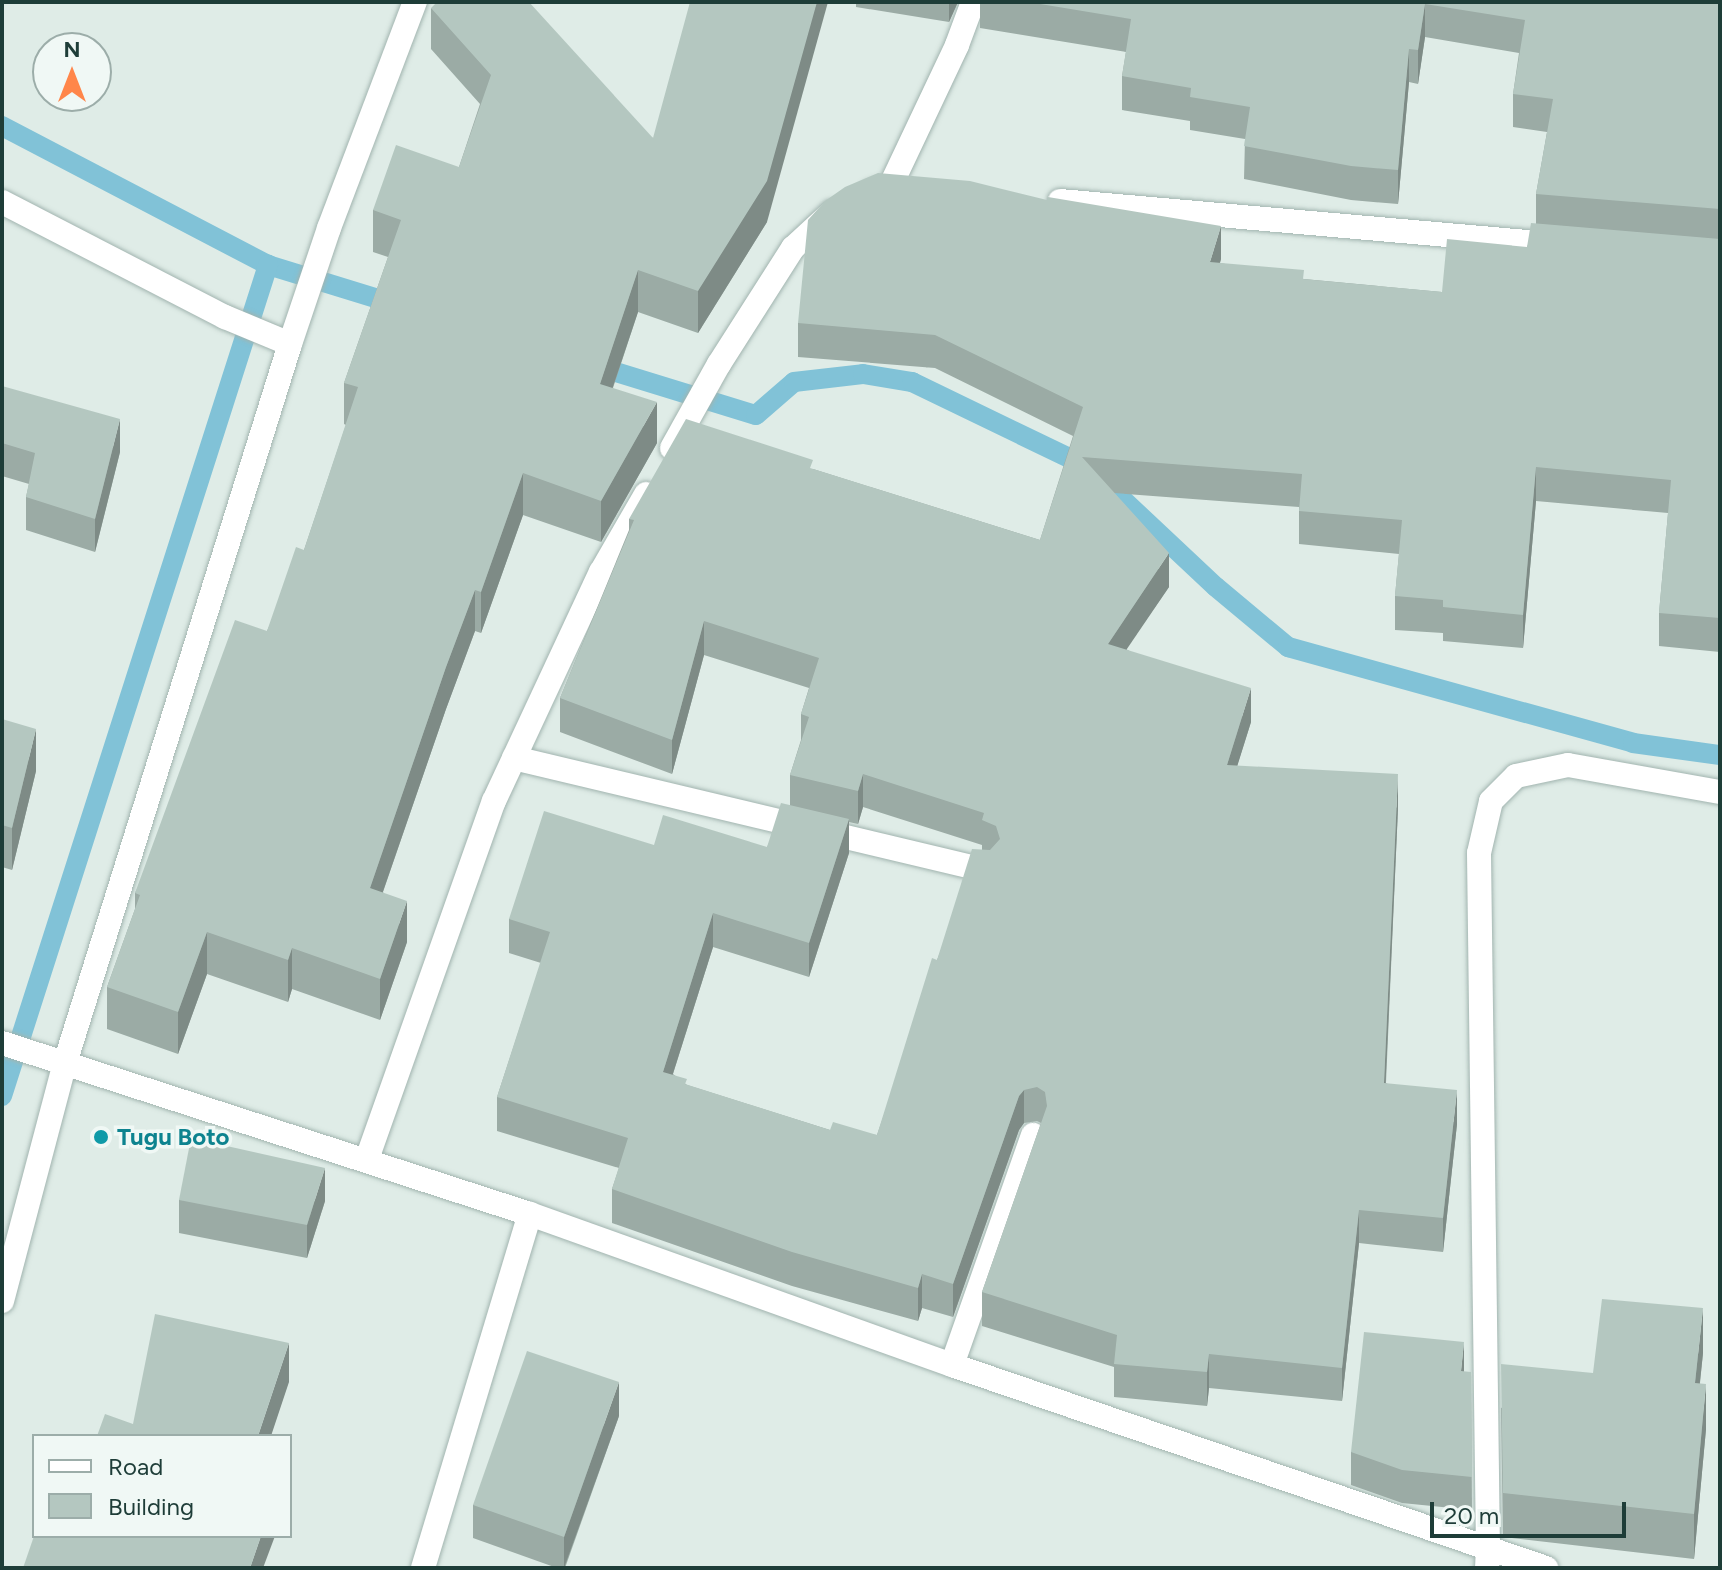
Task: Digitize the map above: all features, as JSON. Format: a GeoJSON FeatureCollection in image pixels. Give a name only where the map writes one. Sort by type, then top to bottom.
{"type":"FeatureCollection","features":[{"type":"Feature","properties":{"kind":"street"},"geometry":{"type":"LineString","coordinates":[[2,1301],[65,1063],[294,332],[329,228],[415,2]]}},
{"type":"Feature","properties":{"kind":"street"},"geometry":{"type":"LineString","coordinates":[[890,187],[957,45],[973,2]]}},
{"type":"Feature","properties":{"kind":"street"},"geometry":{"type":"LineString","coordinates":[[367,1159],[494,801],[601,572],[719,364],[793,248],[815,223],[859,196],[890,187],[921,189]]}},
{"type":"Feature","properties":{"kind":"street"},"geometry":{"type":"LineString","coordinates":[[1031,199],[1579,246]]}},
{"type":"Feature","properties":{"kind":"street"},"geometry":{"type":"LineString","coordinates":[[2,202],[262,334],[294,332]]}},
{"type":"Feature","properties":{"kind":"street"},"geometry":{"type":"LineString","coordinates":[[514,758],[985,870]]}},
{"type":"Feature","properties":{"kind":"street"},"geometry":{"type":"LineString","coordinates":[[1487,1560],[1479,853],[1491,801],[1516,776],[1568,765],[1720,792]]}},
{"type":"Feature","properties":{"kind":"street"},"geometry":{"type":"LineString","coordinates":[[2,1043],[530,1214],[1487,1560],[1546,1568]]}},
{"type":"Feature","properties":{"kind":"street"},"geometry":{"type":"LineString","coordinates":[[952,1365],[1033,1135]]}},
{"type":"Feature","properties":{"kind":"street"},"geometry":{"type":"LineString","coordinates":[[423,1568],[530,1214]]}},
{"type":"Feature","properties":{"kind":"building"},"geometry":{"type":"Polygon","coordinates":[[[437,2],[529,2],[653,138],[690,2],[817,2],[767,181],[698,291],[638,270],[600,384],[657,402],[601,501],[523,473],[481,592],[475,590],[446,667],[370,888],[407,901],[380,979],[292,948],[288,960],[207,932],[178,1012],[107,987],[140,895],[135,893],[235,620],[267,631],[296,547],[304,550],[358,387],[344,383],[401,220],[373,210],[396,145],[459,167],[491,75],[431,8],[437,2]]]}},
{"type":"Feature","properties":{"kind":"building"},"geometry":{"type":"Polygon","coordinates":[[[1028,2],[1720,2],[1720,209],[1536,194],[1553,99],[1513,94],[1525,20],[1425,4],[1418,50],[1409,49],[1398,170],[1351,166],[1244,146],[1250,107],[1190,97],[1191,88],[1122,76],[1131,19],[1028,2]]]}},
{"type":"Feature","properties":{"kind":"building"},"geometry":{"type":"Polygon","coordinates":[[[878,173],[970,181],[1047,200],[1048,197],[1221,226],[1210,262],[1304,270],[1303,279],[1442,292],[1447,239],[1527,247],[1531,223],[1720,239],[1720,618],[1659,613],[1671,480],[1536,467],[1523,615],[1443,607],[1443,600],[1395,596],[1402,520],[1299,511],[1302,474],[1082,457],[1169,553],[1108,644],[1251,688],[1227,765],[1398,774],[1384,1083],[1457,1090],[1443,1218],[1359,1210],[1342,1368],[1209,1354],[1207,1372],[1114,1364],[1117,1335],[982,1292],[1047,1106],[1045,1092],[1037,1087],[1024,1090],[1019,1096],[953,1284],[922,1274],[918,1288],[792,1252],[612,1189],[628,1138],[497,1097],[550,932],[509,919],[544,811],[654,845],[663,815],[767,847],[781,803],[849,819],[809,943],[713,913],[663,1072],[687,1079],[685,1084],[830,1130],[833,1122],[877,1135],[932,958],[937,960],[972,849],[990,850],[1000,839],[996,826],[982,820],[984,813],[863,774],[858,791],[790,775],[809,717],[801,714],[819,658],[704,621],[672,740],[560,698],[634,520],[629,519],[686,419],[813,460],[810,468],[1040,540],[1083,407],[935,335],[798,323],[808,220],[825,201],[845,187],[878,173]]]}},
{"type":"Feature","properties":{"kind":"building"},"geometry":{"type":"Polygon","coordinates":[[[2,386],[120,419],[95,519],[26,497],[35,453],[2,443],[2,386]]]}},
{"type":"Feature","properties":{"kind":"building"},"geometry":{"type":"Polygon","coordinates":[[[2,719],[36,729],[12,828],[2,825],[2,719]]]}},
{"type":"Feature","properties":{"kind":"building"},"geometry":{"type":"Polygon","coordinates":[[[191,1138],[325,1168],[307,1225],[179,1200],[191,1138]]]}},
{"type":"Feature","properties":{"kind":"building"},"geometry":{"type":"Polygon","coordinates":[[[1602,1299],[1703,1308],[1695,1383],[1706,1384],[1694,1514],[1503,1493],[1501,1364],[1593,1373],[1602,1299]]]}},
{"type":"Feature","properties":{"kind":"building"},"geometry":{"type":"Polygon","coordinates":[[[155,1314],[289,1343],[259,1434],[98,1434],[105,1414],[133,1424],[155,1314]]]}},
{"type":"Feature","properties":{"kind":"building"},"geometry":{"type":"Polygon","coordinates":[[[1364,1332],[1464,1342],[1461,1371],[1471,1372],[1472,1477],[1402,1470],[1351,1452],[1364,1332]]]}},
{"type":"Feature","properties":{"kind":"building"},"geometry":{"type":"Polygon","coordinates":[[[527,1351],[619,1382],[564,1537],[473,1505],[527,1351]]]}},
{"type":"Feature","properties":{"kind":"building"},"geometry":{"type":"Polygon","coordinates":[[[33,1538],[260,1538],[250,1568],[23,1568],[33,1538]]]}},
{"type":"Feature","properties":{"kind":"waterway"},"geometry":{"type":"LineString","coordinates":[[2,126],[268,265],[398,305]]}},
{"type":"Feature","properties":{"kind":"waterway"},"geometry":{"type":"LineString","coordinates":[[2,1096],[268,265]]}},
{"type":"Feature","properties":{"kind":"waterway"},"geometry":{"type":"LineString","coordinates":[[593,365],[756,415],[794,382],[863,374],[912,382],[1088,467],[1216,587],[1288,647],[1633,743],[1720,755]]}},
{"type":"Feature","properties":{"kind":"place","name":"Tugu Boto"},"geometry":{"type":"Point","coordinates":[101,1137]}}]}
